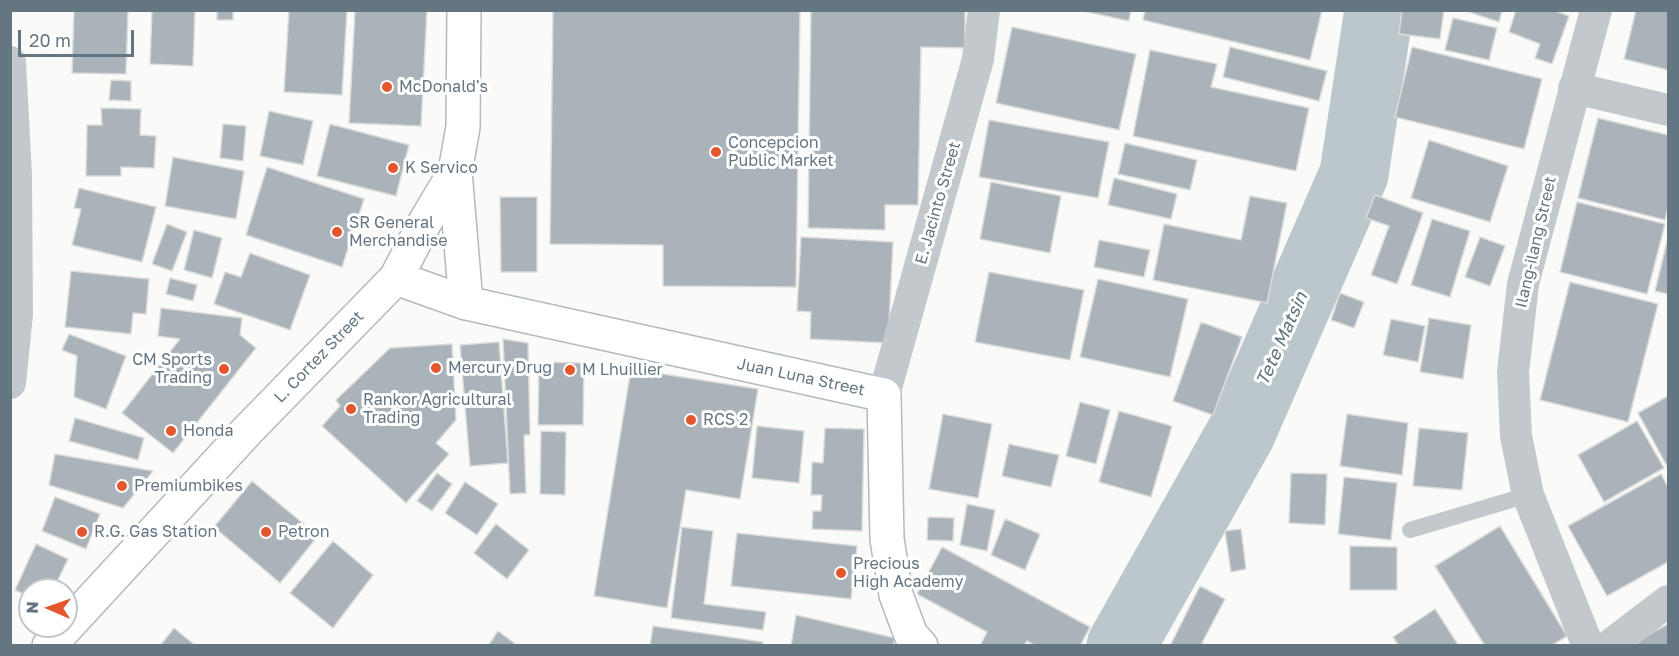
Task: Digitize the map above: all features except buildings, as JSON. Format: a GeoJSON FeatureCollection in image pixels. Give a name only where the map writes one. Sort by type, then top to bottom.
{"type":"FeatureCollection","features":[{"type":"Feature","properties":{"kind":"street","name":"L. Cortez Street"},"geometry":{"type":"LineString","coordinates":[[49,645],[246,431],[396,278],[425,222],[455,172],[464,127],[464,10]]}},
{"type":"Feature","properties":{"kind":"street","name":"E. Jacinto Street"},"geometry":{"type":"LineString","coordinates":[[884,395],[978,59],[984,10]]}},
{"type":"Feature","properties":{"kind":"street","name":"Ilang-ilang Street"},"geometry":{"type":"LineString","coordinates":[[1588,645],[1528,495],[1516,436],[1513,372],[1523,284],[1596,10]]}},
{"type":"Feature","properties":{"kind":"street"},"geometry":{"type":"LineString","coordinates":[[10,62],[16,175],[17,302],[10,383]]}},
{"type":"Feature","properties":{"kind":"street"},"geometry":{"type":"LineString","coordinates":[[1574,88],[1668,110]]}},
{"type":"Feature","properties":{"kind":"street"},"geometry":{"type":"LineString","coordinates":[[455,172],[466,303]]}},
{"type":"Feature","properties":{"kind":"street","name":"Juan Luna Street"},"geometry":{"type":"LineString","coordinates":[[396,278],[466,303],[884,395],[887,539],[896,595],[914,642]]}},
{"type":"Feature","properties":{"kind":"street"},"geometry":{"type":"LineString","coordinates":[[1609,645],[1668,601]]}},
{"type":"Feature","properties":{"kind":"lane"},"geometry":{"type":"LineString","coordinates":[[1410,530],[1528,495]]}},
{"type":"Feature","properties":{"kind":"waterway","name":"Tete Matsin"},"geometry":{"type":"LineString","coordinates":[[1121,646],[1241,433],[1354,174],[1379,10]]}},
{"type":"Feature","properties":{"kind":"place","name":"McDonald's"},"geometry":{"type":"Point","coordinates":[387,87]}},
{"type":"Feature","properties":{"kind":"place","name":"Concepcion Public Market"},"geometry":{"type":"Point","coordinates":[716,152]}},
{"type":"Feature","properties":{"kind":"place","name":"K Servico"},"geometry":{"type":"Point","coordinates":[393,168]}},
{"type":"Feature","properties":{"kind":"place","name":"SR General Merchandise"},"geometry":{"type":"Point","coordinates":[337,232]}},
{"type":"Feature","properties":{"kind":"place","name":"Mercury Drug"},"geometry":{"type":"Point","coordinates":[436,368]}},
{"type":"Feature","properties":{"kind":"place","name":"CM Sports Trading"},"geometry":{"type":"Point","coordinates":[224,369]}},
{"type":"Feature","properties":{"kind":"place","name":"M Lhuillier"},"geometry":{"type":"Point","coordinates":[570,370]}},
{"type":"Feature","properties":{"kind":"place","name":"Rankor Agricultural Trading"},"geometry":{"type":"Point","coordinates":[351,409]}},
{"type":"Feature","properties":{"kind":"place","name":"RCS 2"},"geometry":{"type":"Point","coordinates":[691,420]}},
{"type":"Feature","properties":{"kind":"place","name":"Honda"},"geometry":{"type":"Point","coordinates":[171,431]}},
{"type":"Feature","properties":{"kind":"place","name":"Premiumbikes"},"geometry":{"type":"Point","coordinates":[122,486]}},
{"type":"Feature","properties":{"kind":"place","name":"R.G. Gas Station"},"geometry":{"type":"Point","coordinates":[82,532]}},
{"type":"Feature","properties":{"kind":"place","name":"Petron"},"geometry":{"type":"Point","coordinates":[266,532]}},
{"type":"Feature","properties":{"kind":"place","name":"Precious High Academy"},"geometry":{"type":"Point","coordinates":[841,573]}}]}
